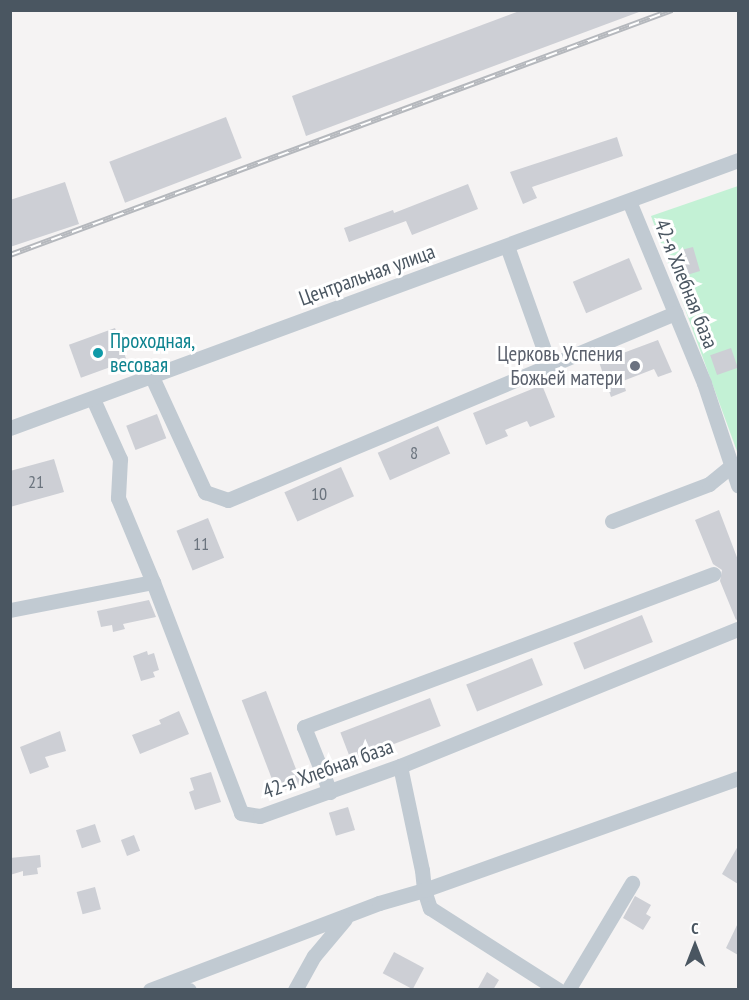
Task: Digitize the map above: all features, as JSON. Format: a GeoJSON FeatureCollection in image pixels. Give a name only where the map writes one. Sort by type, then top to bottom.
{"type":"FeatureCollection","features":[{"type":"Feature","properties":{"kind":"street","name":"Центральная улица"},"geometry":{"type":"LineString","coordinates":[[10,428],[738,160]]}},
{"type":"Feature","properties":{"kind":"street","name":"42-я Хлебная база"},"geometry":{"type":"LineString","coordinates":[[629,201],[704,383],[738,485]]}},
{"type":"Feature","properties":{"kind":"street"},"geometry":{"type":"LineString","coordinates":[[507,246],[550,367]]}},
{"type":"Feature","properties":{"kind":"street"},"geometry":{"type":"LineString","coordinates":[[152,377],[205,492],[228,500],[675,313]]}},
{"type":"Feature","properties":{"kind":"street","name":"42-я Хлебная база"},"geometry":{"type":"LineString","coordinates":[[93,399],[120,459],[118,498],[153,582],[241,813],[260,816],[330,792],[400,766],[738,629]]}},
{"type":"Feature","properties":{"kind":"street"},"geometry":{"type":"LineString","coordinates":[[612,521],[709,484],[731,466]]}},
{"type":"Feature","properties":{"kind":"street"},"geometry":{"type":"LineString","coordinates":[[330,792],[304,727],[713,574]]}},
{"type":"Feature","properties":{"kind":"street"},"geometry":{"type":"LineString","coordinates":[[10,610],[153,582]]}},
{"type":"Feature","properties":{"kind":"street"},"geometry":{"type":"LineString","coordinates":[[400,766],[422,870],[424,890],[430,908],[558,990]]}},
{"type":"Feature","properties":{"kind":"street"},"geometry":{"type":"LineString","coordinates":[[151,990],[379,903],[424,890],[738,778]]}},
{"type":"Feature","properties":{"kind":"street"},"geometry":{"type":"LineString","coordinates":[[568,990],[633,883]]}},
{"type":"Feature","properties":{"kind":"street"},"geometry":{"type":"LineString","coordinates":[[295,990],[314,956],[347,916]]}},
{"type":"Feature","properties":{"kind":"street"},"geometry":{"type":"LineString","coordinates":[[151,990],[176,987],[189,990]]}},
{"type":"Feature","properties":{"kind":"green space"},"geometry":{"type":"Polygon","coordinates":[[[738,186],[738,454],[651,216],[738,186]]]}},
{"type":"Feature","properties":{"kind":"building"},"geometry":{"type":"Polygon","coordinates":[[[522,10],[639,12],[306,136],[292,96],[522,10]]]}},
{"type":"Feature","properties":{"kind":"building"},"geometry":{"type":"Polygon","coordinates":[[[226,117],[242,158],[125,203],[109,162],[226,117]]]}},
{"type":"Feature","properties":{"kind":"building"},"geometry":{"type":"Polygon","coordinates":[[[617,137],[623,156],[532,187],[537,198],[523,204],[510,172],[617,137]]]}},
{"type":"Feature","properties":{"kind":"building"},"geometry":{"type":"Polygon","coordinates":[[[65,182],[79,224],[10,247],[10,200],[65,182]]]}},
{"type":"Feature","properties":{"kind":"building"},"geometry":{"type":"Polygon","coordinates":[[[468,184],[478,209],[412,235],[406,221],[349,242],[344,228],[393,210],[394,213],[468,184]]]}},
{"type":"Feature","properties":{"kind":"building"},"geometry":{"type":"Polygon","coordinates":[[[693,247],[700,271],[677,278],[674,256],[682,254],[681,250],[693,247]]]}},
{"type":"Feature","properties":{"kind":"building"},"geometry":{"type":"Polygon","coordinates":[[[629,258],[642,289],[586,313],[573,282],[629,258]]]}},
{"type":"Feature","properties":{"kind":"building","name":"Проходная, весовая"},"geometry":{"type":"Polygon","coordinates":[[[115,328],[127,361],[81,378],[69,345],[115,328]]]}},
{"type":"Feature","properties":{"kind":"building","name":"Церковь Успения Божьей матери"},"geometry":{"type":"Polygon","coordinates":[[[658,340],[672,372],[658,377],[654,369],[623,381],[626,391],[611,397],[599,362],[658,340]]]}},
{"type":"Feature","properties":{"kind":"building"},"geometry":{"type":"Polygon","coordinates":[[[731,348],[738,368],[717,375],[710,355],[731,348]]]}},
{"type":"Feature","properties":{"kind":"building"},"geometry":{"type":"Polygon","coordinates":[[[542,385],[555,417],[530,427],[527,421],[505,430],[508,436],[486,445],[473,413],[542,385]]]}},
{"type":"Feature","properties":{"kind":"building"},"geometry":{"type":"Polygon","coordinates":[[[157,414],[166,438],[136,450],[126,426],[157,414]]]}},
{"type":"Feature","properties":{"kind":"building"},"geometry":{"type":"Polygon","coordinates":[[[438,426],[450,453],[390,480],[378,453],[438,426]]]}},
{"type":"Feature","properties":{"kind":"building"},"geometry":{"type":"Polygon","coordinates":[[[54,459],[64,492],[10,507],[10,471],[54,459]]]}},
{"type":"Feature","properties":{"kind":"building"},"geometry":{"type":"Polygon","coordinates":[[[341,467],[354,496],[297,521],[284,492],[341,467]]]}},
{"type":"Feature","properties":{"kind":"building"},"geometry":{"type":"Polygon","coordinates":[[[719,510],[738,560],[738,619],[736,620],[720,581],[722,570],[713,564],[695,520],[719,510]]]}},
{"type":"Feature","properties":{"kind":"building"},"geometry":{"type":"Polygon","coordinates":[[[208,518],[224,558],[193,571],[176,531],[208,518]]]}},
{"type":"Feature","properties":{"kind":"building"},"geometry":{"type":"Polygon","coordinates":[[[149,600],[156,617],[123,624],[125,629],[113,632],[112,625],[101,627],[97,611],[149,600]]]}},
{"type":"Feature","properties":{"kind":"building"},"geometry":{"type":"Polygon","coordinates":[[[642,615],[653,642],[584,670],[573,643],[642,615]]]}},
{"type":"Feature","properties":{"kind":"building"},"geometry":{"type":"Polygon","coordinates":[[[147,651],[148,655],[154,653],[159,670],[153,672],[155,677],[141,681],[133,656],[147,651]]]}},
{"type":"Feature","properties":{"kind":"building"},"geometry":{"type":"Polygon","coordinates":[[[532,658],[543,685],[477,711],[466,685],[532,658]]]}},
{"type":"Feature","properties":{"kind":"building"},"geometry":{"type":"Polygon","coordinates":[[[266,691],[301,783],[277,793],[242,700],[266,691]]]}},
{"type":"Feature","properties":{"kind":"building"},"geometry":{"type":"Polygon","coordinates":[[[430,698],[441,726],[351,760],[340,732],[430,698]]]}},
{"type":"Feature","properties":{"kind":"building"},"geometry":{"type":"Polygon","coordinates":[[[179,711],[189,734],[140,754],[132,735],[161,724],[159,720],[179,711]]]}},
{"type":"Feature","properties":{"kind":"building"},"geometry":{"type":"Polygon","coordinates":[[[60,731],[66,751],[45,757],[49,767],[30,774],[20,747],[60,731]]]}},
{"type":"Feature","properties":{"kind":"building"},"geometry":{"type":"Polygon","coordinates":[[[211,772],[221,802],[195,810],[189,792],[194,790],[190,778],[211,772]]]}},
{"type":"Feature","properties":{"kind":"building"},"geometry":{"type":"Polygon","coordinates":[[[348,807],[355,830],[336,836],[329,813],[348,807]]]}},
{"type":"Feature","properties":{"kind":"building"},"geometry":{"type":"Polygon","coordinates":[[[95,824],[101,842],[82,848],[76,830],[95,824]]]}},
{"type":"Feature","properties":{"kind":"building"},"geometry":{"type":"Polygon","coordinates":[[[134,835],[140,851],[127,856],[121,840],[134,835]]]}},
{"type":"Feature","properties":{"kind":"building"},"geometry":{"type":"Polygon","coordinates":[[[738,846],[738,884],[722,874],[738,846]]]}},
{"type":"Feature","properties":{"kind":"building"},"geometry":{"type":"Polygon","coordinates":[[[40,855],[41,867],[37,868],[38,874],[23,876],[23,871],[10,875],[10,858],[40,855]]]}},
{"type":"Feature","properties":{"kind":"building"},"geometry":{"type":"Polygon","coordinates":[[[95,887],[101,909],[83,914],[77,892],[95,887]]]}},
{"type":"Feature","properties":{"kind":"building"},"geometry":{"type":"Polygon","coordinates":[[[635,896],[651,905],[646,914],[651,917],[643,930],[623,918],[635,896]]]}},
{"type":"Feature","properties":{"kind":"building"},"geometry":{"type":"Polygon","coordinates":[[[738,923],[738,955],[726,948],[738,923]]]}},
{"type":"Feature","properties":{"kind":"building"},"geometry":{"type":"Polygon","coordinates":[[[394,952],[424,968],[413,989],[383,973],[394,952]]]}},
{"type":"Feature","properties":{"kind":"building"},"geometry":{"type":"Polygon","coordinates":[[[487,972],[499,980],[493,990],[477,990],[487,972]]]}},
{"type":"Feature","properties":{"kind":"railway"},"geometry":{"type":"LineString","coordinates":[[10,255],[672,10]]}},
{"type":"Feature","properties":{"kind":"place","name":"Проходная, весовая"},"geometry":{"type":"Point","coordinates":[98,353]}},
{"type":"Feature","properties":{"kind":"place","name":"Церковь Успения Божьей матери"},"geometry":{"type":"Point","coordinates":[635,366]}}]}
